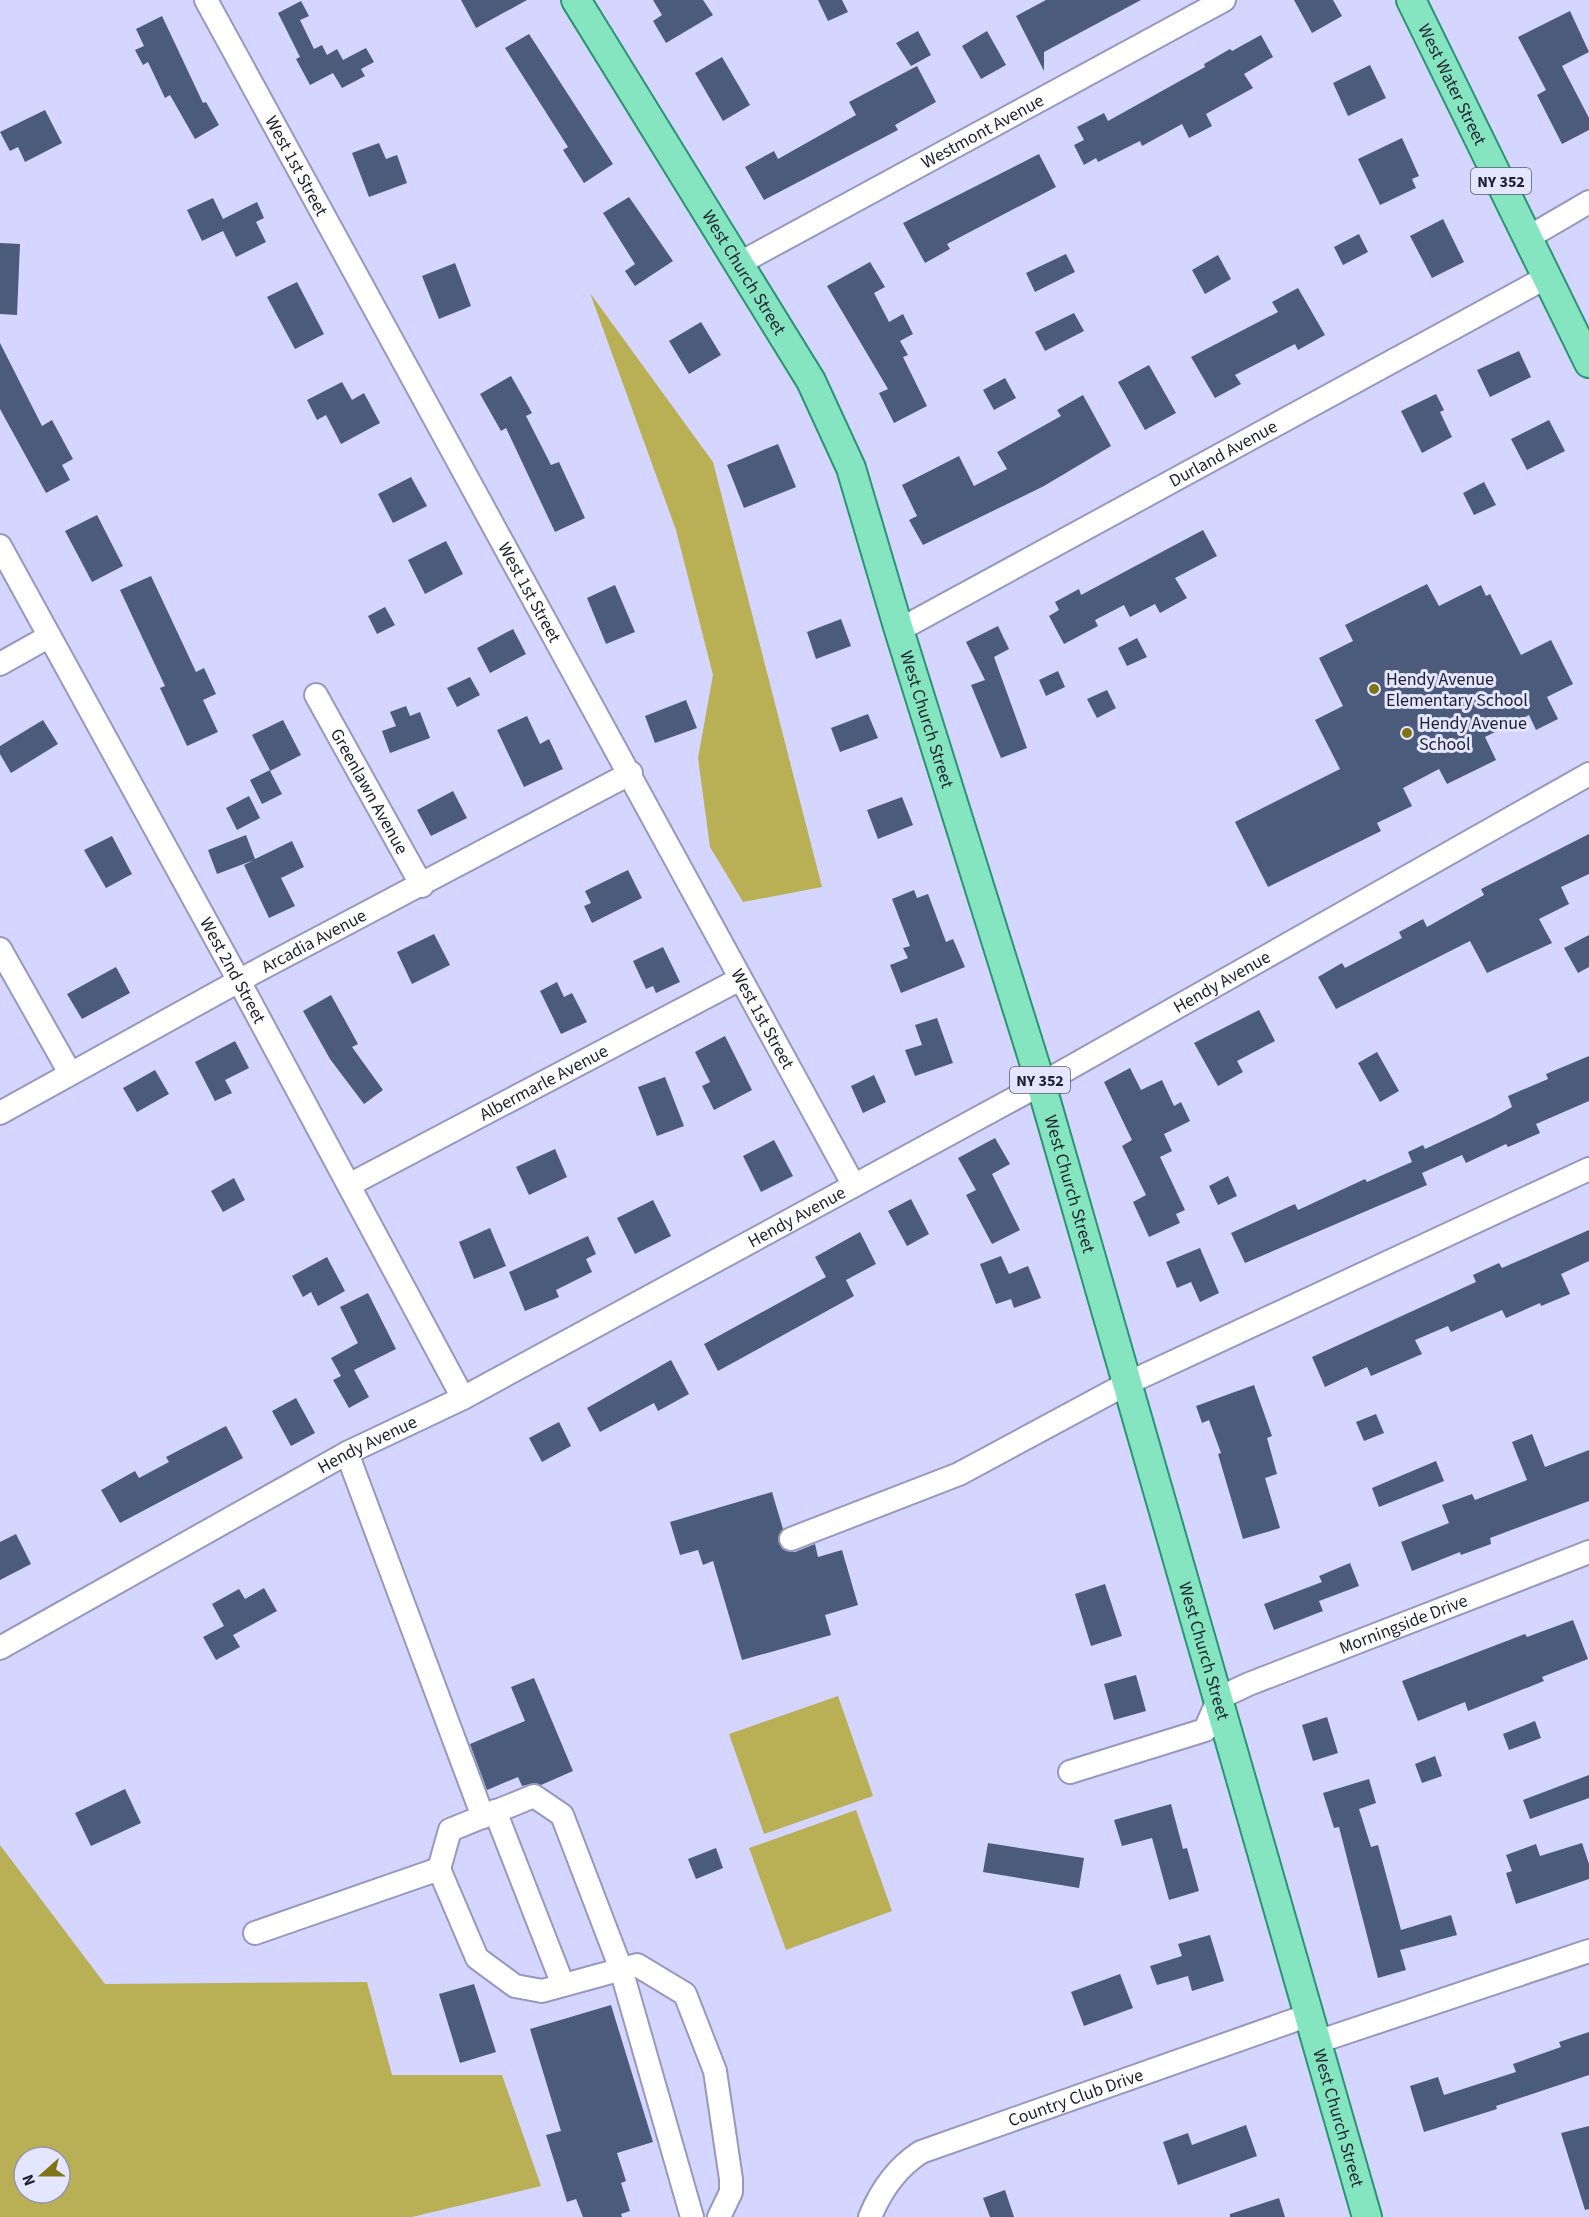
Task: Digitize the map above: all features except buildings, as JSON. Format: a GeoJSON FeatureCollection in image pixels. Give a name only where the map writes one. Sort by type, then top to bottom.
{"type":"FeatureCollection","features":[{"type":"Feature","properties":{"kind":"main road","name":"West Church Street"},"geometry":{"type":"LineString","coordinates":[[576,0],[811,381],[851,468],[898,630],[1041,1084],[1367,2217]]}},
{"type":"Feature","properties":{"kind":"main road","name":"West Water Street"},"geometry":{"type":"LineString","coordinates":[[1411,0],[1589,363]]}},
{"type":"Feature","properties":{"kind":"street","name":"West 1st Street"},"geometry":{"type":"LineString","coordinates":[[206,0],[854,1184]]}},
{"type":"Feature","properties":{"kind":"street","name":"Westmont Avenue"},"geometry":{"type":"LineString","coordinates":[[740,263],[1224,0]]}},
{"type":"Feature","properties":{"kind":"street"},"geometry":{"type":"LineString","coordinates":[[1529,237],[1589,202]]}},
{"type":"Feature","properties":{"kind":"street","name":"Durland Avenue"},"geometry":{"type":"LineString","coordinates":[[898,630],[1547,277]]}},
{"type":"Feature","properties":{"kind":"street","name":"West 2nd Street"},"geometry":{"type":"LineString","coordinates":[[0,546],[239,981],[463,1398]]}},
{"type":"Feature","properties":{"kind":"street"},"geometry":{"type":"LineString","coordinates":[[0,664],[48,637]]}},
{"type":"Feature","properties":{"kind":"street","name":"Greenlawn Avenue"},"geometry":{"type":"LineString","coordinates":[[316,695],[422,886]]}},
{"type":"Feature","properties":{"kind":"street","name":"Arcadia Avenue"},"geometry":{"type":"LineString","coordinates":[[0,1113],[70,1072],[631,773]]}},
{"type":"Feature","properties":{"kind":"street","name":"Hendy Avenue"},"geometry":{"type":"LineString","coordinates":[[0,1648],[347,1453],[463,1398],[1041,1084],[1589,774]]}},
{"type":"Feature","properties":{"kind":"street"},"geometry":{"type":"LineString","coordinates":[[0,949],[70,1072]]}},
{"type":"Feature","properties":{"kind":"street","name":"Albermarle Avenue"},"geometry":{"type":"LineString","coordinates":[[349,1185],[740,979]]}},
{"type":"Feature","properties":{"kind":"street"},"geometry":{"type":"LineString","coordinates":[[791,1539],[959,1474],[1128,1383],[1589,1168]]}},
{"type":"Feature","properties":{"kind":"street"},"geometry":{"type":"LineString","coordinates":[[347,1453],[489,1814],[563,1985]]}},
{"type":"Feature","properties":{"kind":"street","name":"Morningside Drive"},"geometry":{"type":"LineString","coordinates":[[1219,1698],[1249,1684],[1589,1552]]}},
{"type":"Feature","properties":{"kind":"street"},"geometry":{"type":"LineString","coordinates":[[1070,1772],[1205,1730],[1219,1698]]}},
{"type":"Feature","properties":{"kind":"street"},"geometry":{"type":"LineString","coordinates":[[692,2217],[621,1969],[562,1815],[534,1796],[450,1830],[439,1869],[477,1958],[515,1986],[542,1991],[621,1969],[637,1965],[685,1994],[715,2071],[725,2128],[731,2192],[719,2217]]}},
{"type":"Feature","properties":{"kind":"street"},"geometry":{"type":"LineString","coordinates":[[255,1933],[439,1869]]}},
{"type":"Feature","properties":{"kind":"street","name":"Country Club Drive"},"geometry":{"type":"LineString","coordinates":[[870,2217],[878,2196],[902,2165],[921,2152],[1313,2029],[1589,1951]]}},
{"type":"Feature","properties":{"kind":"shaded area"},"geometry":{"type":"Polygon","coordinates":[[[590,293],[713,462],[822,887],[743,902],[710,847],[698,758],[713,675],[676,530],[590,293]]]}},
{"type":"Feature","properties":{"kind":"shaded area"},"geometry":{"type":"Polygon","coordinates":[[[838,1696],[873,1796],[764,1834],[729,1734],[838,1696]]]}},
{"type":"Feature","properties":{"kind":"shaded area"},"geometry":{"type":"Polygon","coordinates":[[[856,1810],[892,1911],[786,1950],[749,1848],[856,1810]]]}},
{"type":"Feature","properties":{"kind":"shaded area"},"geometry":{"type":"Polygon","coordinates":[[[0,1845],[105,1984],[367,1982],[392,2075],[502,2075],[541,2186],[412,2217],[0,2217],[0,1845]]]}},
{"type":"Feature","properties":{"kind":"place","name":"Hendy Avenue Elementary School"},"geometry":{"type":"Point","coordinates":[1374,689]}},
{"type":"Feature","properties":{"kind":"place","name":"Hendy Avenue School"},"geometry":{"type":"Point","coordinates":[1407,733]}}]}
